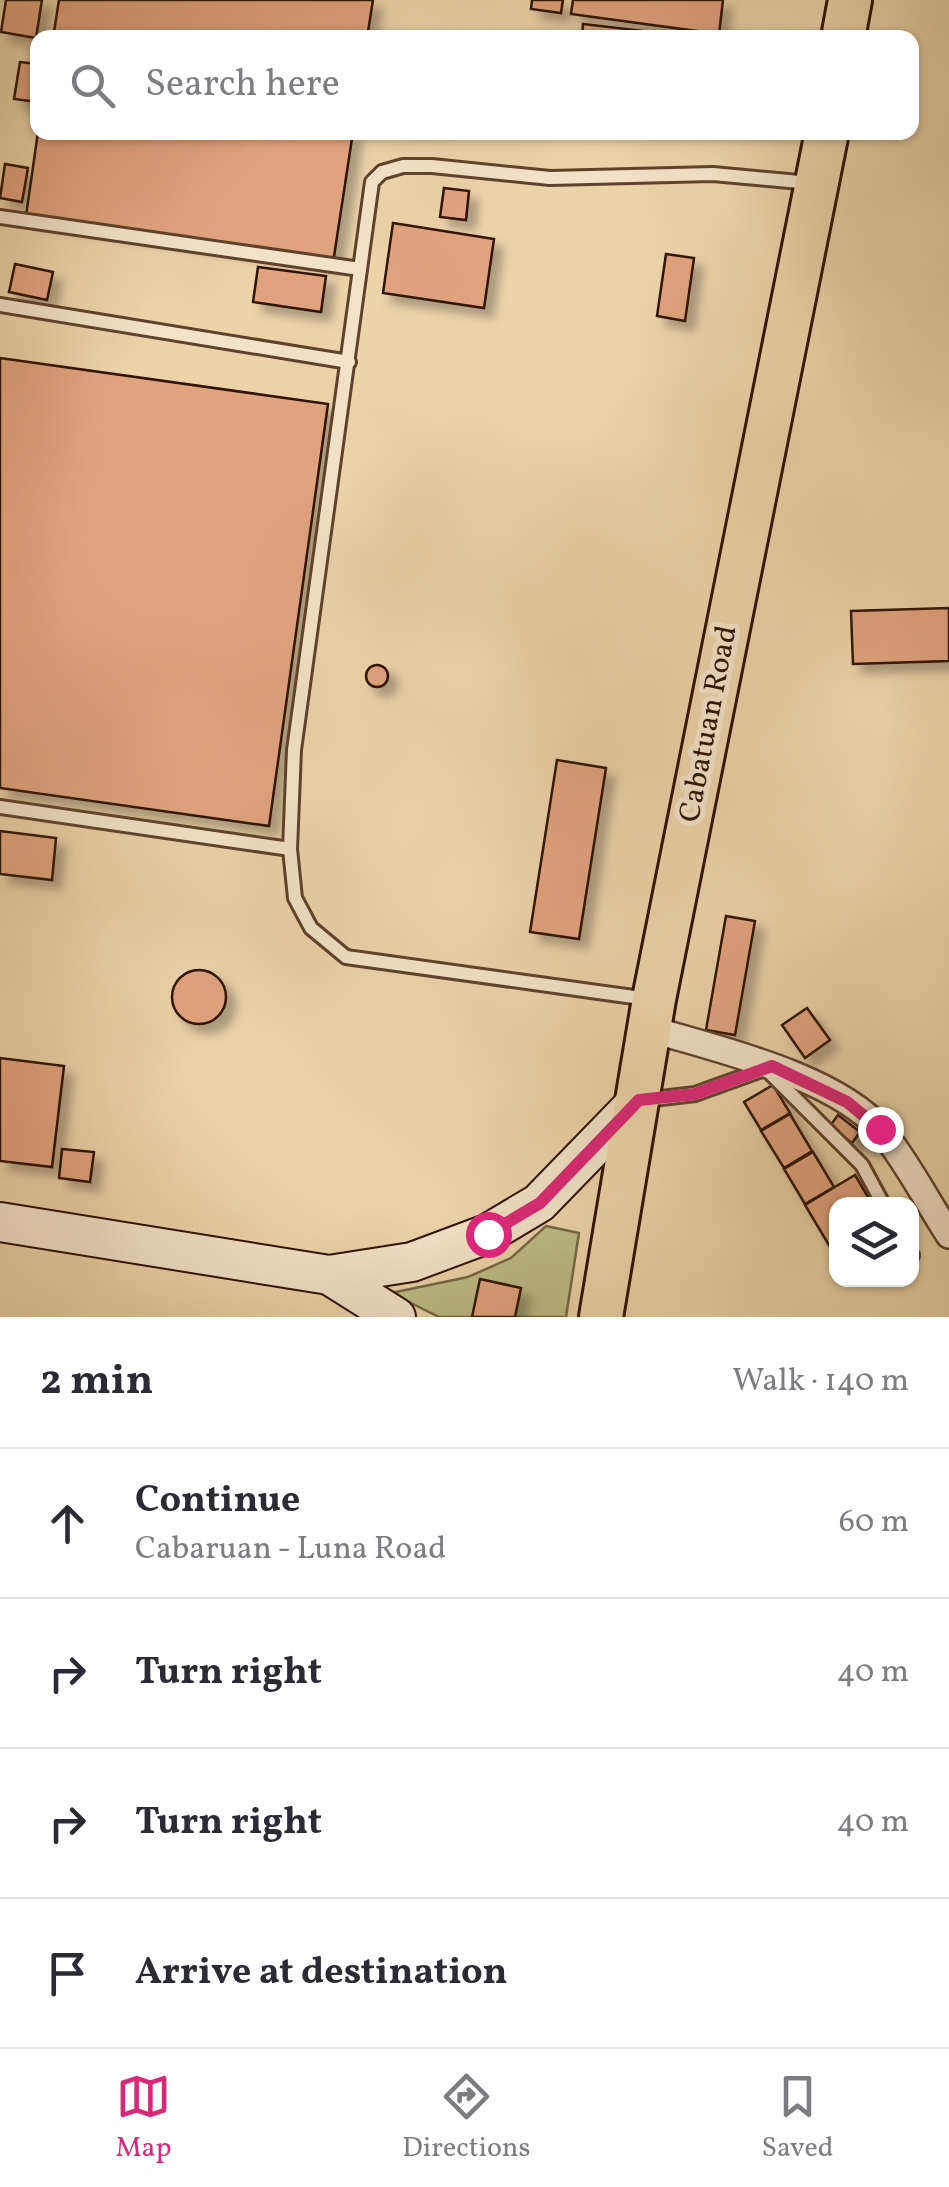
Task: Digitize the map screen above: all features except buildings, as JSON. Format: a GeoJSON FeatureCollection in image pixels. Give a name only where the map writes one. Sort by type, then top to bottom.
{"type":"FeatureCollection","features":[{"type":"Feature","properties":{"kind":"highway"},"geometry":{"type":"LineString","coordinates":[[844,30],[850,0]]}},
{"type":"Feature","properties":{"kind":"highway","name":"Cabatuan Road"},"geometry":{"type":"LineString","coordinates":[[601,1317],[652,1014],[825,140]]}},
{"type":"Feature","properties":{"kind":"main road"},"geometry":{"type":"LineString","coordinates":[[0,1222],[329,1275],[412,1262],[488,1234],[540,1203],[639,1100]]}},
{"type":"Feature","properties":{"kind":"main road"},"geometry":{"type":"LineString","coordinates":[[329,1275],[396,1317]]}},
{"type":"Feature","properties":{"kind":"street"},"geometry":{"type":"LineString","coordinates":[[652,1014],[847,1102],[880,1129],[949,1235]]}},
{"type":"Feature","properties":{"kind":"lane"},"geometry":{"type":"LineString","coordinates":[[652,1014],[346,958],[311,928],[295,898],[290,848],[294,750],[372,182],[382,172],[403,166],[550,178],[713,174],[818,183]]}},
{"type":"Feature","properties":{"kind":"lane"},"geometry":{"type":"LineString","coordinates":[[0,218],[360,269]]}},
{"type":"Feature","properties":{"kind":"lane"},"geometry":{"type":"LineString","coordinates":[[0,305],[349,362]]}},
{"type":"Feature","properties":{"kind":"lane"},"geometry":{"type":"LineString","coordinates":[[0,807],[290,848]]}},
{"type":"Feature","properties":{"kind":"lane"},"geometry":{"type":"LineString","coordinates":[[639,1100],[695,1094],[768,1067],[862,1165],[880,1197]]}},
{"type":"Feature","properties":{"kind":"shaded area"},"geometry":{"type":"Polygon","coordinates":[[[546,1226],[579,1233],[566,1317],[439,1317],[391,1293],[468,1277],[511,1258],[546,1226]]]}},
{"type":"Feature","properties":{"kind":"route"},"geometry":{"type":"LineString","coordinates":[[488,1234],[540,1203],[639,1100],[695,1094],[772,1066],[847,1102],[880,1129]]}}]}
